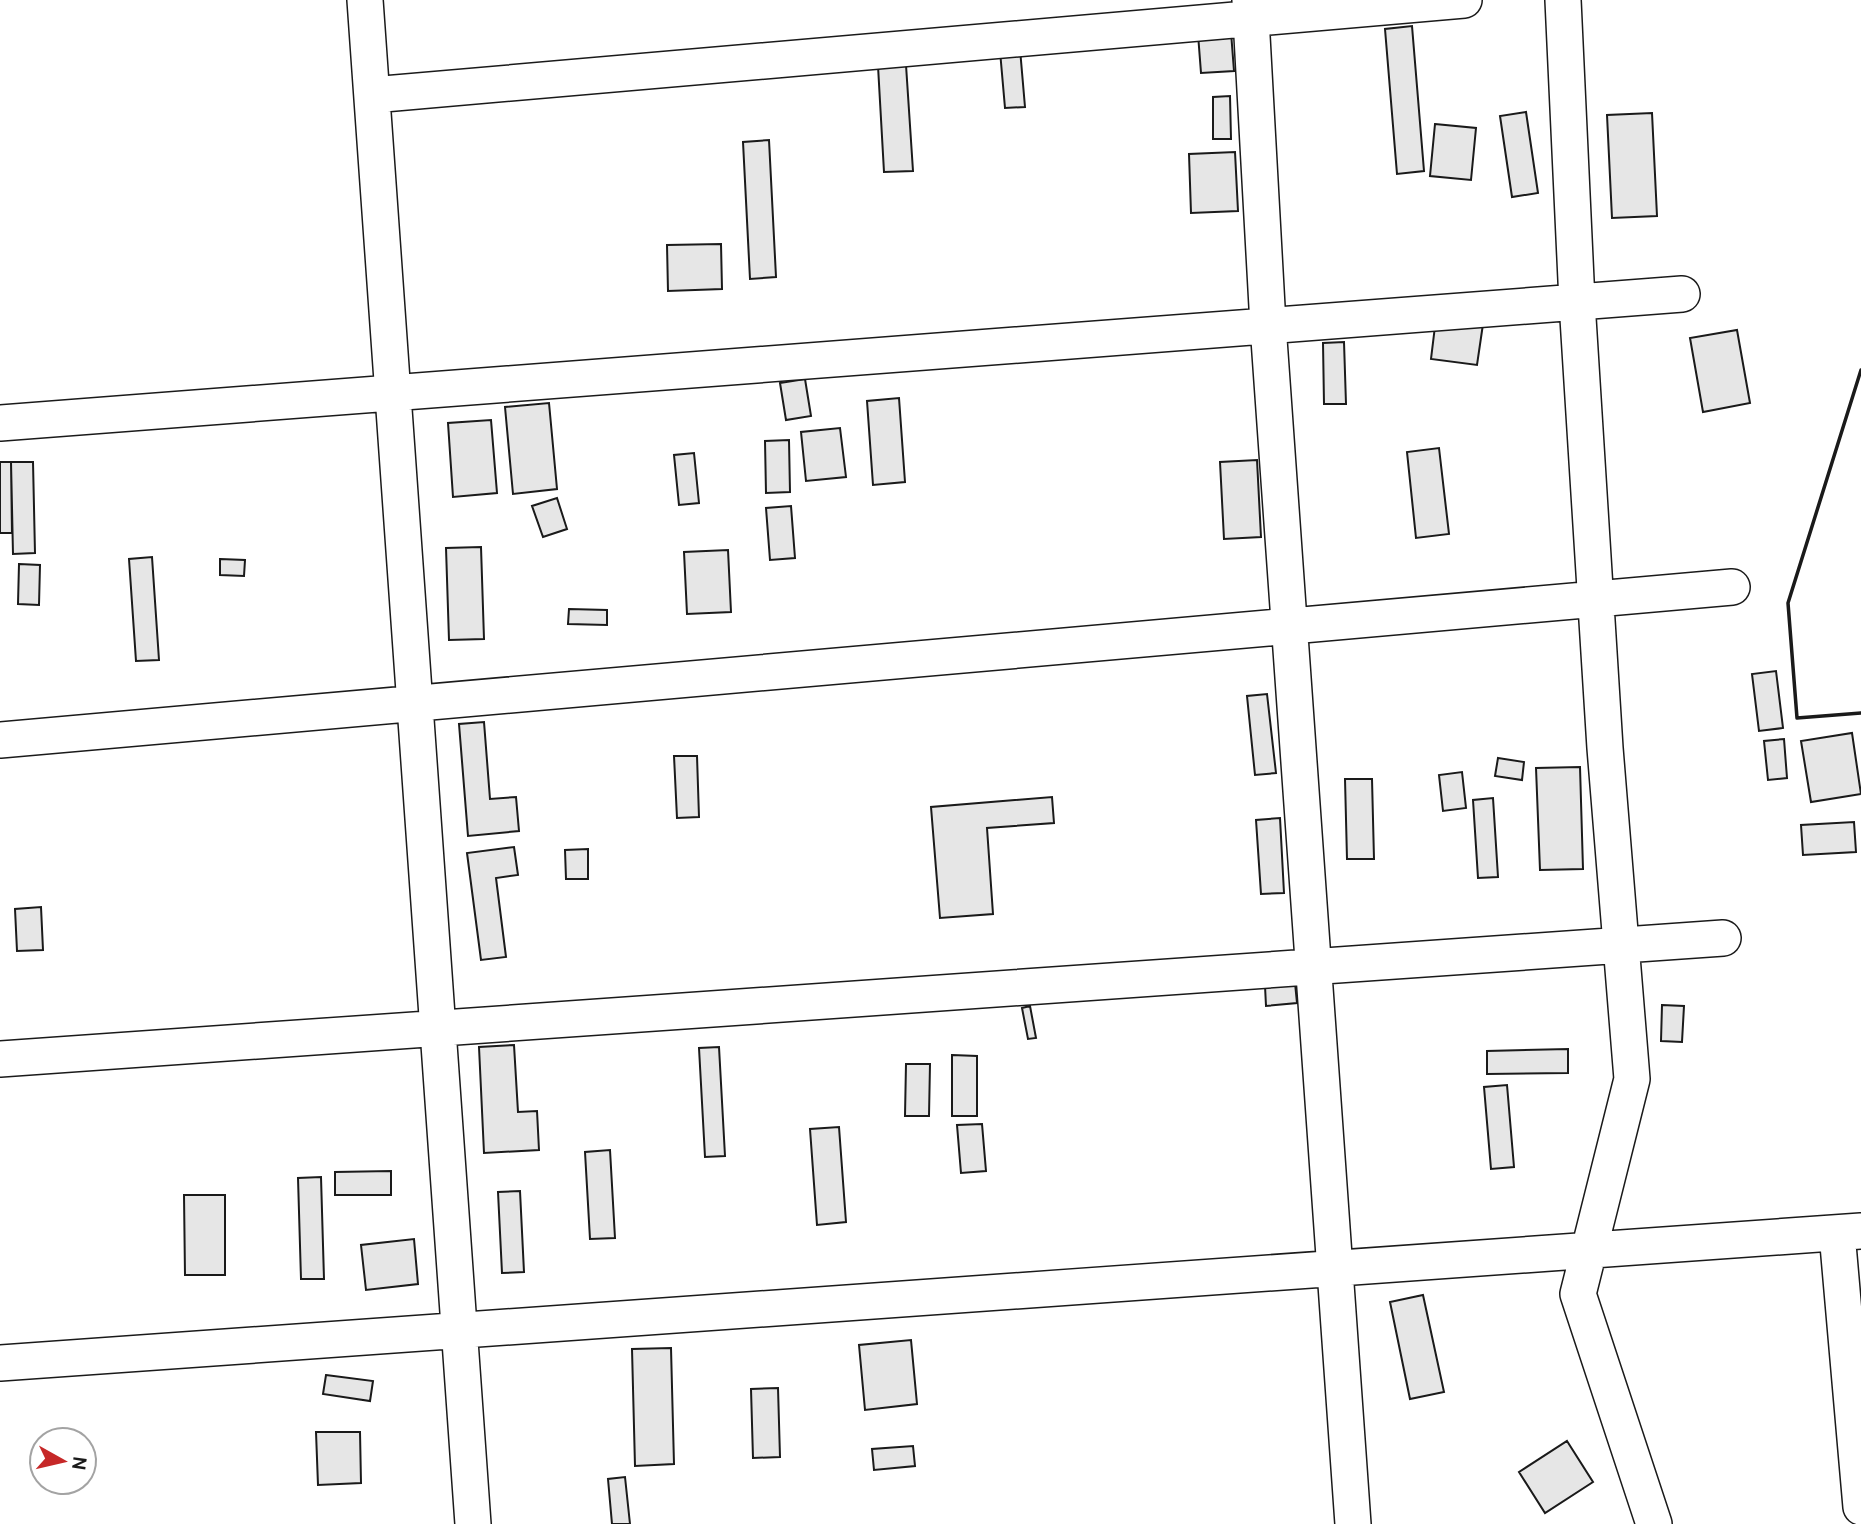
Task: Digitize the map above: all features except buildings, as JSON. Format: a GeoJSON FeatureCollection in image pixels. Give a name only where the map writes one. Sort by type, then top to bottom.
{"type":"FeatureCollection","features":[{"type":"Feature","properties":{"kind":"street"},"geometry":{"type":"LineString","coordinates":[[365,0],[473,1524]]}},
{"type":"Feature","properties":{"kind":"street"},"geometry":{"type":"LineString","coordinates":[[372,95],[1251,9],[1464,0]]}},
{"type":"Feature","properties":{"kind":"street"},"geometry":{"type":"LineString","coordinates":[[1563,0],[1577,302],[1595,599],[1632,1079],[1578,1294],[1654,1524]]}},
{"type":"Feature","properties":{"kind":"street"},"geometry":{"type":"LineString","coordinates":[[1251,9],[1268,326],[1353,1524]]}},
{"type":"Feature","properties":{"kind":"street"},"geometry":{"type":"LineString","coordinates":[[0,423],[1682,294]]}},
{"type":"Feature","properties":{"kind":"street"},"geometry":{"type":"LineString","coordinates":[[0,740],[1732,587]]}},
{"type":"Feature","properties":{"kind":"street"},"geometry":{"type":"LineString","coordinates":[[0,1059],[1723,938]]}},
{"type":"Feature","properties":{"kind":"street"},"geometry":{"type":"LineString","coordinates":[[0,1363],[1849,1232],[1861,1507]]}},
{"type":"Feature","properties":{"kind":"wall"},"geometry":{"type":"LineString","coordinates":[[1861,370],[1788,603],[1797,718],[1861,713]]}}]}
